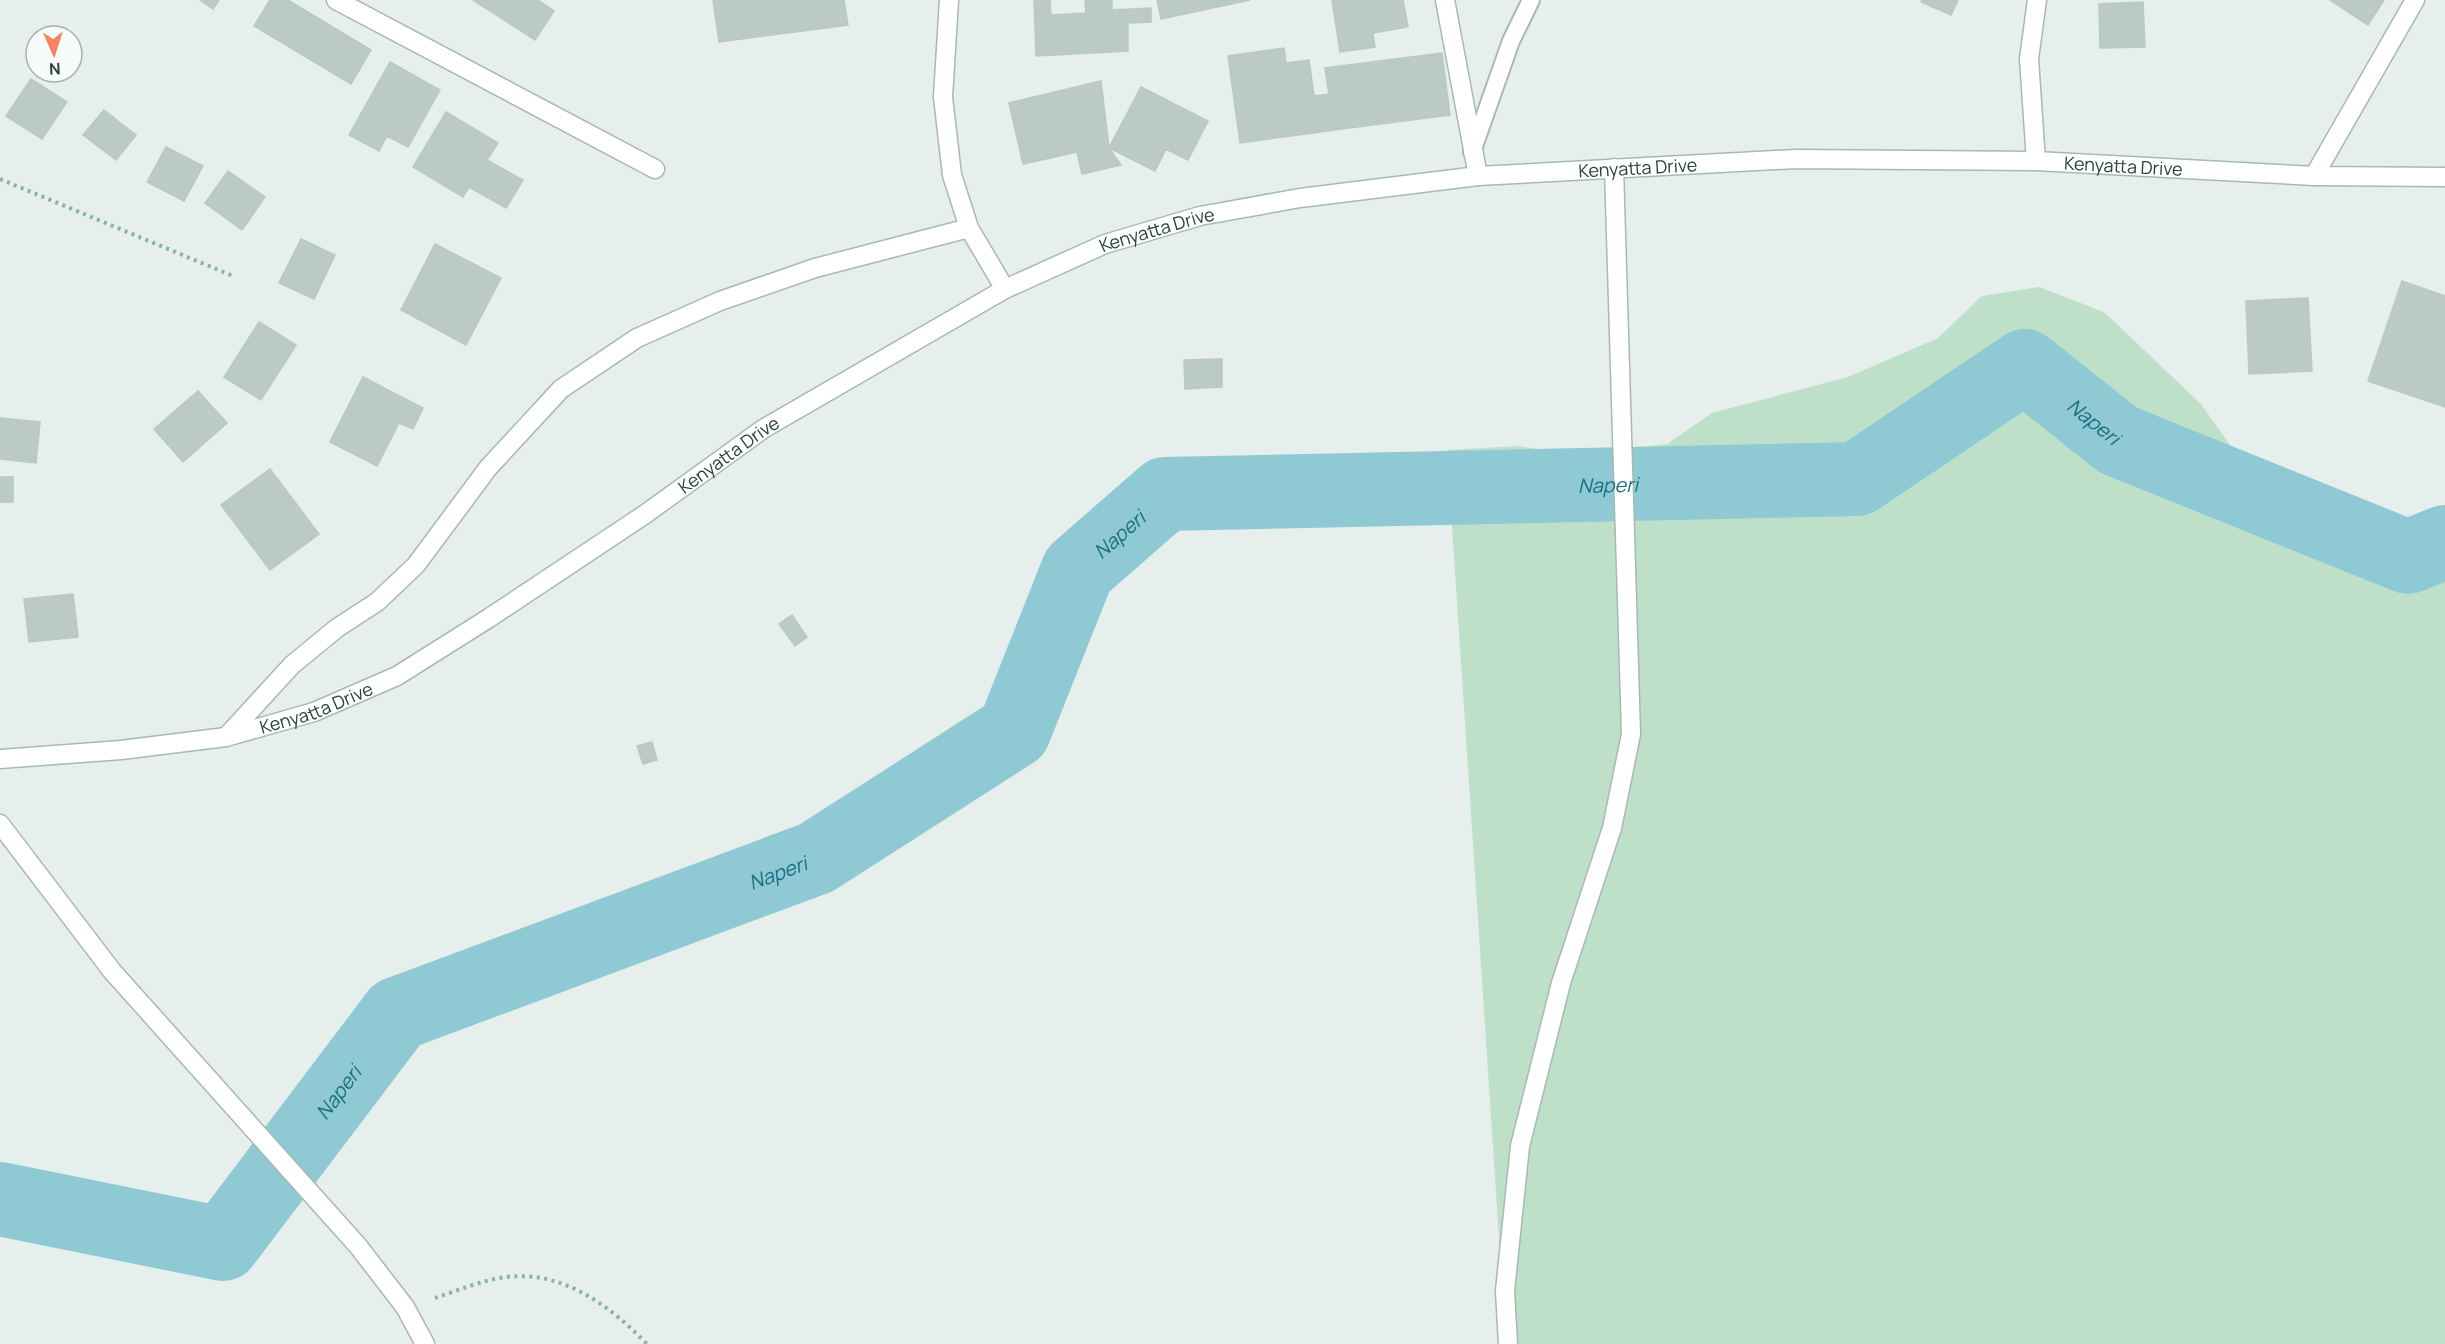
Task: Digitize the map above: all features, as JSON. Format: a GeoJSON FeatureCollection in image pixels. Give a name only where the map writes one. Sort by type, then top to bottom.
{"type":"FeatureCollection","features":[{"type":"Feature","properties":{"kind":"street"},"geometry":{"type":"LineString","coordinates":[[336,0],[655,169]]}},
{"type":"Feature","properties":{"kind":"street"},"geometry":{"type":"LineString","coordinates":[[949,0],[943,97],[952,175],[969,228],[1005,290]]}},
{"type":"Feature","properties":{"kind":"street"},"geometry":{"type":"LineString","coordinates":[[1444,0],[1478,176]]}},
{"type":"Feature","properties":{"kind":"street"},"geometry":{"type":"LineString","coordinates":[[2036,161],[2029,59],[2037,0]]}},
{"type":"Feature","properties":{"kind":"street"},"geometry":{"type":"LineString","coordinates":[[2314,176],[2415,0]]}},
{"type":"Feature","properties":{"kind":"street","name":"Kenyatta Drive"},"geometry":{"type":"LineString","coordinates":[[0,759],[121,750],[226,737],[314,712],[398,676],[644,515],[763,429],[1005,290],[1105,244],[1200,216],[1299,198],[1478,176],[1796,159],[2036,161],[2314,176],[2445,177]]}},
{"type":"Feature","properties":{"kind":"street"},"geometry":{"type":"LineString","coordinates":[[1508,1344],[1505,1291],[1520,1146],[1561,983],[1612,828],[1631,734],[1614,168]]}},
{"type":"Feature","properties":{"kind":"street"},"geometry":{"type":"LineString","coordinates":[[226,737],[292,665],[337,628],[377,602],[416,566],[488,468],[561,389],[637,338],[720,301],[815,268],[969,228]]}},
{"type":"Feature","properties":{"kind":"street"},"geometry":{"type":"LineString","coordinates":[[0,824],[112,971],[273,1154],[358,1246],[405,1307],[425,1344]]}},
{"type":"Feature","properties":{"kind":"lane"},"geometry":{"type":"LineString","coordinates":[[1472,152],[1511,41],[1531,0]]}},
{"type":"Feature","properties":{"kind":"path"},"geometry":{"type":"LineString","coordinates":[[0,179],[233,276]]}},
{"type":"Feature","properties":{"kind":"path"},"geometry":{"type":"LineString","coordinates":[[405,1307],[506,1277],[538,1278],[567,1285],[598,1302],[620,1317],[647,1344]]}},
{"type":"Feature","properties":{"kind":"green space"},"geometry":{"type":"Polygon","coordinates":[[[2039,287],[2104,312],[2201,404],[2245,466],[2327,501],[2368,522],[2445,516],[2445,1344],[1506,1344],[1447,450],[1517,446],[1576,455],[1667,444],[1712,413],[1848,377],[1938,338],[1982,296],[2039,287]]]}},
{"type":"Feature","properties":{"kind":"building"},"geometry":{"type":"Polygon","coordinates":[[[200,0],[219,0],[213,9],[200,0]]]}},
{"type":"Feature","properties":{"kind":"building"},"geometry":{"type":"Polygon","coordinates":[[[270,0],[288,0],[371,50],[351,84],[254,26],[270,0]]]}},
{"type":"Feature","properties":{"kind":"building"},"geometry":{"type":"Polygon","coordinates":[[[473,0],[538,0],[554,11],[535,40],[473,0]]]}},
{"type":"Feature","properties":{"kind":"building"},"geometry":{"type":"Polygon","coordinates":[[[713,0],[844,0],[848,25],[719,42],[713,0]]]}},
{"type":"Feature","properties":{"kind":"building"},"geometry":{"type":"Polygon","coordinates":[[[1034,0],[1050,0],[1051,15],[1086,13],[1085,0],[1112,0],[1112,10],[1151,8],[1151,22],[1128,23],[1128,51],[1036,56],[1034,0]]]}},
{"type":"Feature","properties":{"kind":"building"},"geometry":{"type":"Polygon","coordinates":[[[1157,0],[1250,0],[1161,19],[1157,0]]]}},
{"type":"Feature","properties":{"kind":"building"},"geometry":{"type":"Polygon","coordinates":[[[1332,0],[1403,0],[1408,27],[1373,33],[1375,47],[1340,52],[1332,0]]]}},
{"type":"Feature","properties":{"kind":"building"},"geometry":{"type":"Polygon","coordinates":[[[1922,0],[1958,0],[1951,15],[1921,2],[1922,0]]]}},
{"type":"Feature","properties":{"kind":"building"},"geometry":{"type":"Polygon","coordinates":[[[2330,0],[2384,0],[2368,25],[2330,0]]]}},
{"type":"Feature","properties":{"kind":"building"},"geometry":{"type":"Polygon","coordinates":[[[2143,2],[2145,47],[2100,48],[2099,4],[2143,2]]]}},
{"type":"Feature","properties":{"kind":"building"},"geometry":{"type":"Polygon","coordinates":[[[1284,48],[1286,63],[1309,60],[1314,96],[1329,94],[1334,130],[1240,143],[1228,56],[1284,48]]]}},
{"type":"Feature","properties":{"kind":"building"},"geometry":{"type":"Polygon","coordinates":[[[1442,53],[1450,115],[1334,130],[1325,68],[1442,53]]]}},
{"type":"Feature","properties":{"kind":"building"},"geometry":{"type":"Polygon","coordinates":[[[390,62],[440,90],[408,147],[387,136],[379,151],[349,135],[390,62]]]}},
{"type":"Feature","properties":{"kind":"building"},"geometry":{"type":"Polygon","coordinates":[[[1101,81],[1109,148],[1121,165],[1082,174],[1077,152],[1023,164],[1009,103],[1101,81]]]}},
{"type":"Feature","properties":{"kind":"building"},"geometry":{"type":"Polygon","coordinates":[[[28,84],[39,84],[67,102],[42,139],[6,116],[28,84]]]}},
{"type":"Feature","properties":{"kind":"building"},"geometry":{"type":"Polygon","coordinates":[[[1141,87],[1208,121],[1188,160],[1166,149],[1155,171],[1109,148],[1141,87]]]}},
{"type":"Feature","properties":{"kind":"building"},"geometry":{"type":"Polygon","coordinates":[[[104,110],[136,135],[116,160],[83,135],[104,110]]]}},
{"type":"Feature","properties":{"kind":"building"},"geometry":{"type":"Polygon","coordinates":[[[446,112],[498,143],[487,160],[523,180],[506,208],[469,187],[463,197],[413,167],[446,112]]]}},
{"type":"Feature","properties":{"kind":"building"},"geometry":{"type":"Polygon","coordinates":[[[166,147],[203,166],[184,201],[147,182],[166,147]]]}},
{"type":"Feature","properties":{"kind":"building"},"geometry":{"type":"Polygon","coordinates":[[[228,171],[265,197],[242,230],[205,203],[228,171]]]}},
{"type":"Feature","properties":{"kind":"building"},"geometry":{"type":"Polygon","coordinates":[[[301,239],[335,255],[314,299],[279,283],[301,239]]]}},
{"type":"Feature","properties":{"kind":"building"},"geometry":{"type":"Polygon","coordinates":[[[435,244],[501,278],[466,345],[401,310],[435,244]]]}},
{"type":"Feature","properties":{"kind":"building"},"geometry":{"type":"Polygon","coordinates":[[[2402,281],[2445,296],[2445,407],[2368,381],[2402,281]]]}},
{"type":"Feature","properties":{"kind":"building"},"geometry":{"type":"Polygon","coordinates":[[[2308,298],[2312,371],[2249,374],[2246,301],[2308,298]]]}},
{"type":"Feature","properties":{"kind":"building"},"geometry":{"type":"Polygon","coordinates":[[[259,322],[296,345],[261,400],[224,377],[259,322]]]}},
{"type":"Feature","properties":{"kind":"building"},"geometry":{"type":"Polygon","coordinates":[[[1222,359],[1222,387],[1185,389],[1184,360],[1222,359]]]}},
{"type":"Feature","properties":{"kind":"building"},"geometry":{"type":"Polygon","coordinates":[[[363,377],[423,408],[413,429],[399,423],[377,466],[330,442],[363,377]]]}},
{"type":"Feature","properties":{"kind":"building"},"geometry":{"type":"Polygon","coordinates":[[[198,391],[227,423],[183,462],[154,429],[198,391]]]}},
{"type":"Feature","properties":{"kind":"building"},"geometry":{"type":"Polygon","coordinates":[[[0,418],[40,422],[36,463],[0,459],[0,418]]]}},
{"type":"Feature","properties":{"kind":"building"},"geometry":{"type":"Polygon","coordinates":[[[270,469],[319,534],[270,570],[221,505],[270,469]]]}},
{"type":"Feature","properties":{"kind":"building"},"geometry":{"type":"Polygon","coordinates":[[[0,477],[13,477],[13,502],[0,502],[0,477]]]}},
{"type":"Feature","properties":{"kind":"building"},"geometry":{"type":"Polygon","coordinates":[[[73,594],[78,637],[29,642],[24,599],[73,594]]]}},
{"type":"Feature","properties":{"kind":"building"},"geometry":{"type":"Polygon","coordinates":[[[792,615],[807,637],[795,646],[779,624],[792,615]]]}},
{"type":"Feature","properties":{"kind":"building"},"geometry":{"type":"Polygon","coordinates":[[[652,742],[657,760],[643,764],[637,746],[652,742]]]}},
{"type":"Feature","properties":{"kind":"waterway","name":"Naperi"},"geometry":{"type":"LineString","coordinates":[[0,1199],[223,1244],[397,1014],[816,858],[1014,731],[1078,570],[1165,494],[1857,479],[2025,366],[2118,440],[2408,557],[2445,542]]}}]}
